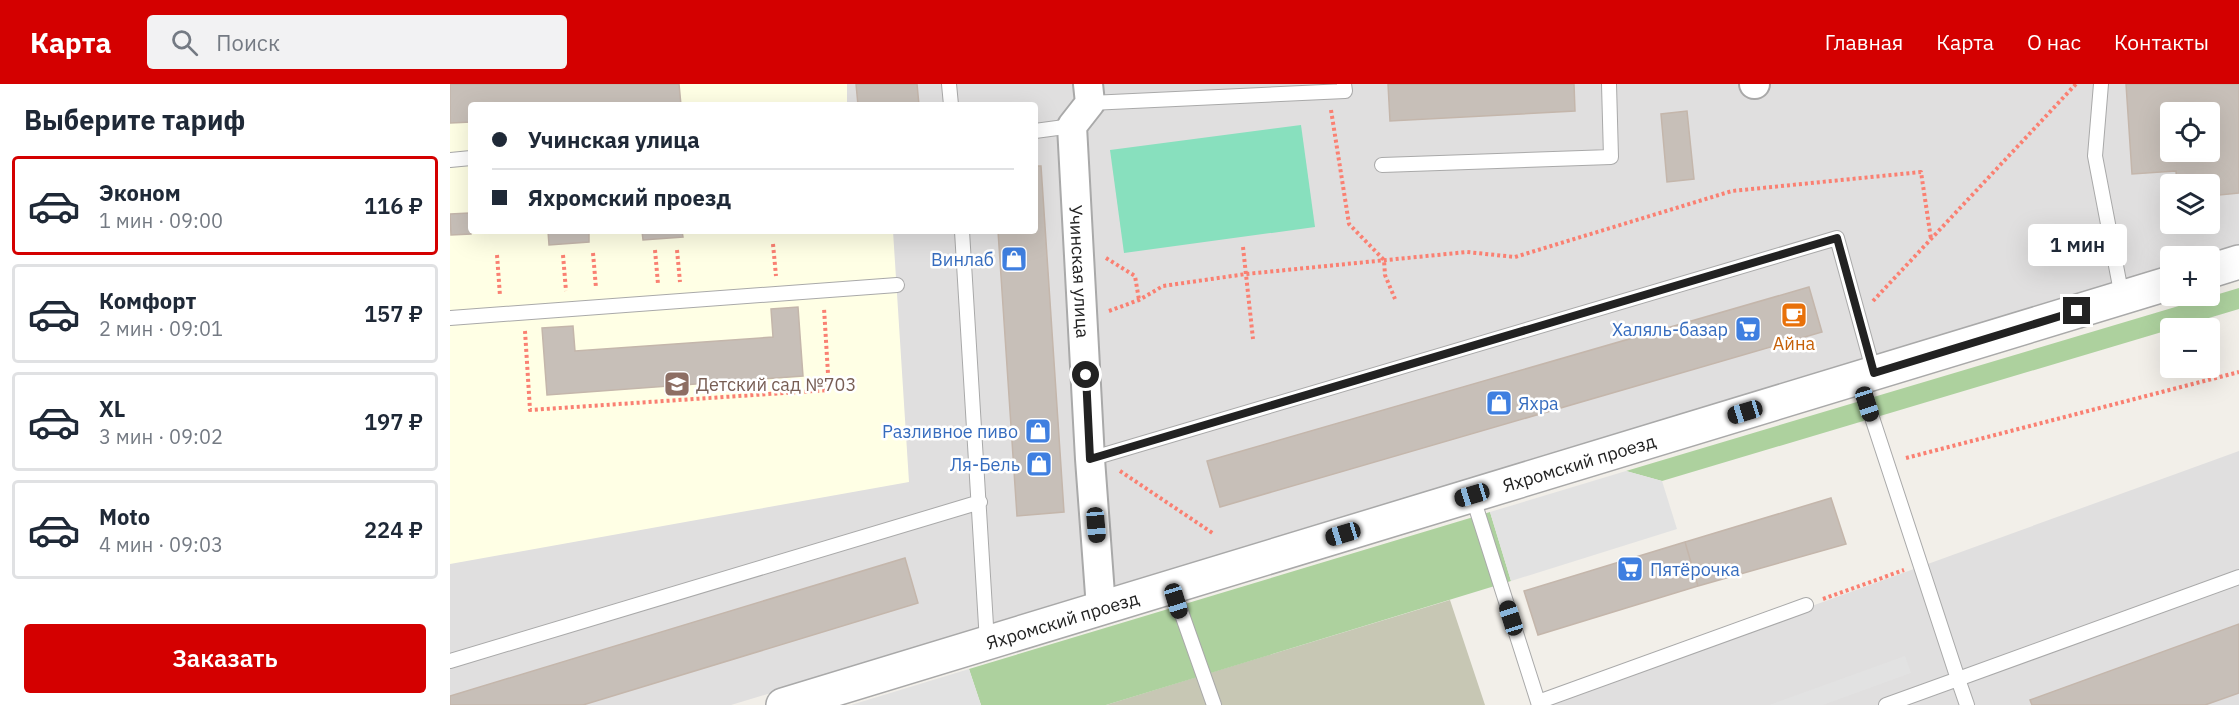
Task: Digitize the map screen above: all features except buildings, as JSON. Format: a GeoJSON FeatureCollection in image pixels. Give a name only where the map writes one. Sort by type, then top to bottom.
{"type":"FeatureCollection","features":[{"type":"Feature","properties":{"kind":"street"},"geometry":{"type":"LineString","coordinates":[[1072,126],[1089,94]]}},
{"type":"Feature","properties":{"kind":"street","name":"Учинская улица"},"geometry":{"type":"LineString","coordinates":[[1072,126],[1083,333],[1094,458],[1101,608]]}},
{"type":"Feature","properties":{"kind":"street"},"geometry":{"type":"LineString","coordinates":[[2220,268],[2239,262]]}},
{"type":"Feature","properties":{"kind":"street","name":"Яхромский проезд"},"geometry":{"type":"LineString","coordinates":[[783,705],[2160,286]]}},
{"type":"Feature","properties":{"kind":"lane"},"geometry":{"type":"LineString","coordinates":[[949,84],[951,102]]}},
{"type":"Feature","properties":{"kind":"lane"},"geometry":{"type":"LineString","coordinates":[[1089,94],[1328,92],[1345,91],[1344,84]]}},
{"type":"Feature","properties":{"kind":"lane"},"geometry":{"type":"LineString","coordinates":[[1382,165],[1611,157],[1609,84]]}},
{"type":"Feature","properties":{"kind":"lane"},"geometry":{"type":"LineString","coordinates":[[2101,84],[2095,156],[2122,297]]}},
{"type":"Feature","properties":{"kind":"lane"},"geometry":{"type":"LineString","coordinates":[[1038,131],[1072,126]]}},
{"type":"Feature","properties":{"kind":"lane"},"geometry":{"type":"LineString","coordinates":[[450,160],[468,159]]}},
{"type":"Feature","properties":{"kind":"lane"},"geometry":{"type":"LineString","coordinates":[[962,234],[987,643]]}},
{"type":"Feature","properties":{"kind":"lane"},"geometry":{"type":"LineString","coordinates":[[1094,458],[1837,238],[1858,317],[1866,375],[1920,564],[1967,705]]}},
{"type":"Feature","properties":{"kind":"lane"},"geometry":{"type":"LineString","coordinates":[[450,318],[897,285]]}},
{"type":"Feature","properties":{"kind":"lane"},"geometry":{"type":"LineString","coordinates":[[1472,495],[1539,704],[1806,605]]}},
{"type":"Feature","properties":{"kind":"lane"},"geometry":{"type":"LineString","coordinates":[[450,661],[980,502]]}},
{"type":"Feature","properties":{"kind":"lane"},"geometry":{"type":"LineString","coordinates":[[1886,705],[2239,577]]}},
{"type":"Feature","properties":{"kind":"lane"},"geometry":{"type":"LineString","coordinates":[[1172,586],[1214,705]]}},
{"type":"Feature","properties":{"kind":"path"},"geometry":{"type":"LineString","coordinates":[[1858,317],[2076,84]]}},
{"type":"Feature","properties":{"kind":"path"},"geometry":{"type":"LineString","coordinates":[[1328,92],[1349,224],[1384,260],[1385,274],[1395,299]]}},
{"type":"Feature","properties":{"kind":"path"},"geometry":{"type":"LineString","coordinates":[[1083,333],[1110,309],[1139,300],[1163,286],[1246,274],[1467,252],[1515,257],[1732,191],[1921,172],[1931,239]]}},
{"type":"Feature","properties":{"kind":"path"},"geometry":{"type":"LineString","coordinates":[[773,244],[777,294]]}},
{"type":"Feature","properties":{"kind":"path"},"geometry":{"type":"LineString","coordinates":[[1243,247],[1252,339]]}},
{"type":"Feature","properties":{"kind":"path"},"geometry":{"type":"LineString","coordinates":[[655,250],[659,303]]}},
{"type":"Feature","properties":{"kind":"path"},"geometry":{"type":"LineString","coordinates":[[677,250],[681,301]]}},
{"type":"Feature","properties":{"kind":"path"},"geometry":{"type":"LineString","coordinates":[[593,253],[598,307]]}},
{"type":"Feature","properties":{"kind":"path"},"geometry":{"type":"LineString","coordinates":[[497,255],[502,314]]}},
{"type":"Feature","properties":{"kind":"path"},"geometry":{"type":"LineString","coordinates":[[563,255],[568,310]]}},
{"type":"Feature","properties":{"kind":"path"},"geometry":{"type":"LineString","coordinates":[[524,313],[530,410],[829,390],[823,291]]}},
{"type":"Feature","properties":{"kind":"path"},"geometry":{"type":"LineString","coordinates":[[1899,460],[2239,372]]}},
{"type":"Feature","properties":{"kind":"path"},"geometry":{"type":"LineString","coordinates":[[1094,458],[1214,534]]}},
{"type":"Feature","properties":{"kind":"path"},"geometry":{"type":"LineString","coordinates":[[1806,605],[1920,564]]}},
{"type":"Feature","properties":{"kind":"shaded area"},"geometry":{"type":"Polygon","coordinates":[[[450,84],[2239,84],[2239,250],[2220,254],[2220,246],[2160,246],[2160,273],[731,705],[450,705],[450,84]]]}},
{"type":"Feature","properties":{"kind":"shaded area","name":"Детский сад №703"},"geometry":{"type":"Polygon","coordinates":[[[450,84],[847,84],[847,102],[468,102],[468,234],[893,234],[909,482],[450,564],[450,84]]]}},
{"type":"Feature","properties":{"kind":"shaded area"},"geometry":{"type":"Polygon","coordinates":[[[2239,451],[2239,705],[1539,705],[2239,451]]]}},
{"type":"Feature","properties":{"kind":"shaded area"},"geometry":{"type":"Polygon","coordinates":[[[1626,471],[1662,481],[1677,529],[1511,581],[1490,512],[1626,471]]]}},
{"type":"Feature","properties":{"kind":"shaded area"},"geometry":{"type":"Polygon","coordinates":[[[1450,600],[1485,705],[1106,705],[1203,675],[1450,600]]]}},
{"type":"Feature","properties":{"kind":"shaded area"},"geometry":{"type":"Polygon","coordinates":[[[1905,656],[1911,673],[1823,705],[1769,705],[1905,656]]]}},
{"type":"Feature","properties":{"kind":"shaded area"},"geometry":{"type":"Polygon","coordinates":[[[969,669],[981,705],[851,705],[969,669]]]}},
{"type":"Feature","properties":{"kind":"green space"},"geometry":{"type":"Polygon","coordinates":[[[1301,125],[1315,227],[1124,253],[1110,150],[1301,125]]]}},
{"type":"Feature","properties":{"kind":"green space"},"geometry":{"type":"Polygon","coordinates":[[[2239,288],[2239,309],[2209,318],[2160,318],[2160,333],[1662,481],[1626,471],[2179,306],[2220,306],[2220,294],[2239,288]]]}},
{"type":"Feature","properties":{"kind":"green space"},"geometry":{"type":"Polygon","coordinates":[[[1490,512],[1511,581],[1106,705],[981,705],[969,669],[1490,512]]]}},
{"type":"Feature","properties":{"kind":"place","name":"Винлаб"},"geometry":{"type":"Point","coordinates":[1014,259]}},
{"type":"Feature","properties":{"kind":"place","name":"Айна"},"geometry":{"type":"Point","coordinates":[1794,315]}},
{"type":"Feature","properties":{"kind":"place","name":"Халяль-базар"},"geometry":{"type":"Point","coordinates":[1748,329]}},
{"type":"Feature","properties":{"kind":"place","name":"Детский сад №703"},"geometry":{"type":"Point","coordinates":[677,384]}},
{"type":"Feature","properties":{"kind":"place","name":"Яхра"},"geometry":{"type":"Point","coordinates":[1499,403]}},
{"type":"Feature","properties":{"kind":"place","name":"Разливное пиво"},"geometry":{"type":"Point","coordinates":[1038,431]}},
{"type":"Feature","properties":{"kind":"place","name":"Ля-Бель"},"geometry":{"type":"Point","coordinates":[1039,464]}},
{"type":"Feature","properties":{"kind":"place","name":"Пятёрочка"},"geometry":{"type":"Point","coordinates":[1630,569]}},
{"type":"Feature","properties":{"kind":"route"},"geometry":{"type":"LineString","coordinates":[[1086,375],[1090,459],[1837,238],[1874,373],[2077,311]]}}]}
